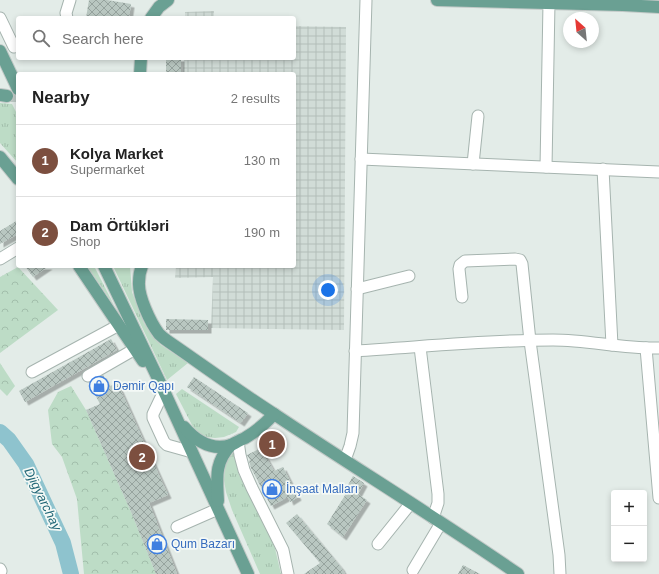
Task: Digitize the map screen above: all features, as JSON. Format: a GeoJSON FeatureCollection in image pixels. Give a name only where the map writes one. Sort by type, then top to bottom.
{"type":"FeatureCollection","features":[{"type":"Feature","properties":{"kind":"main road"},"geometry":{"type":"LineString","coordinates":[[152,16],[159,7],[168,0]]}},
{"type":"Feature","properties":{"kind":"main road"},"geometry":{"type":"LineString","coordinates":[[437,0],[659,7]]}},
{"type":"Feature","properties":{"kind":"main road"},"geometry":{"type":"LineString","coordinates":[[0,51],[16,84]]}},
{"type":"Feature","properties":{"kind":"main road"},"geometry":{"type":"LineString","coordinates":[[140,72],[141,60]]}},
{"type":"Feature","properties":{"kind":"main road"},"geometry":{"type":"LineString","coordinates":[[0,157],[16,177]]}},
{"type":"Feature","properties":{"kind":"main road"},"geometry":{"type":"LineString","coordinates":[[80,268],[164,391]]}},
{"type":"Feature","properties":{"kind":"main road"},"geometry":{"type":"LineString","coordinates":[[105,268],[164,391],[248,574]]}},
{"type":"Feature","properties":{"kind":"main road"},"geometry":{"type":"LineString","coordinates":[[142,268],[139,282],[140,294],[154,325],[160,334],[169,342],[274,414],[479,548],[511,572]]}},
{"type":"Feature","properties":{"kind":"main road"},"geometry":{"type":"LineString","coordinates":[[178,421],[192,436],[202,443],[219,447],[234,443],[255,432],[265,425],[274,414]]}},
{"type":"Feature","properties":{"kind":"main road"},"geometry":{"type":"LineString","coordinates":[[218,509],[217,476],[219,464],[224,452],[234,443]]}},
{"type":"Feature","properties":{"kind":"street"},"geometry":{"type":"LineString","coordinates":[[67,16],[66,13],[70,0]]}},
{"type":"Feature","properties":{"kind":"street"},"geometry":{"type":"LineString","coordinates":[[345,460],[353,433],[366,0]]}},
{"type":"Feature","properties":{"kind":"street"},"geometry":{"type":"LineString","coordinates":[[546,167],[549,3]]}},
{"type":"Feature","properties":{"kind":"street"},"geometry":{"type":"LineString","coordinates":[[0,18],[14,47]]}},
{"type":"Feature","properties":{"kind":"street"},"geometry":{"type":"LineString","coordinates":[[473,164],[478,116]]}},
{"type":"Feature","properties":{"kind":"street"},"geometry":{"type":"LineString","coordinates":[[361,160],[659,172]]}},
{"type":"Feature","properties":{"kind":"street"},"geometry":{"type":"LineString","coordinates":[[603,169],[612,345]]}},
{"type":"Feature","properties":{"kind":"street"},"geometry":{"type":"LineString","coordinates":[[0,259],[16,249]]}},
{"type":"Feature","properties":{"kind":"street"},"geometry":{"type":"LineString","coordinates":[[462,296],[459,270],[460,265],[465,261],[520,260],[522,264],[530,341],[559,555],[560,574]]}},
{"type":"Feature","properties":{"kind":"street"},"geometry":{"type":"LineString","coordinates":[[357,289],[409,276]]}},
{"type":"Feature","properties":{"kind":"street"},"geometry":{"type":"LineString","coordinates":[[32,372],[119,325]]}},
{"type":"Feature","properties":{"kind":"street"},"geometry":{"type":"LineString","coordinates":[[355,351],[561,340],[659,348]]}},
{"type":"Feature","properties":{"kind":"street"},"geometry":{"type":"LineString","coordinates":[[413,570],[437,521],[438,503],[420,347]]}},
{"type":"Feature","properties":{"kind":"street"},"geometry":{"type":"LineString","coordinates":[[646,348],[659,498]]}},
{"type":"Feature","properties":{"kind":"street"},"geometry":{"type":"LineString","coordinates":[[88,376],[135,349]]}},
{"type":"Feature","properties":{"kind":"street"},"geometry":{"type":"LineString","coordinates":[[164,391],[153,414],[153,418],[164,442],[167,445],[192,452]]}},
{"type":"Feature","properties":{"kind":"street"},"geometry":{"type":"LineString","coordinates":[[234,443],[252,488],[283,550],[288,574]]}},
{"type":"Feature","properties":{"kind":"street"},"geometry":{"type":"LineString","coordinates":[[378,544],[411,504]]}},
{"type":"Feature","properties":{"kind":"street"},"geometry":{"type":"LineString","coordinates":[[177,527],[218,509]]}},
{"type":"Feature","properties":{"kind":"shaded area"},"geometry":{"type":"Polygon","coordinates":[[[214,11],[214,16],[185,16],[185,12],[214,11]]]}},
{"type":"Feature","properties":{"kind":"shaded area"},"geometry":{"type":"Polygon","coordinates":[[[296,26],[346,27],[344,330],[211,328],[213,277],[175,278],[176,268],[296,268],[296,72],[183,72],[184,60],[296,60],[296,26]]]}},
{"type":"Feature","properties":{"kind":"green space"},"geometry":{"type":"Polygon","coordinates":[[[0,103],[12,104],[16,112],[16,161],[0,143],[0,103]]]}},
{"type":"Feature","properties":{"kind":"green space"},"geometry":{"type":"Polygon","coordinates":[[[19,268],[58,310],[0,353],[0,277],[19,268]]]}},
{"type":"Feature","properties":{"kind":"green space"},"geometry":{"type":"Polygon","coordinates":[[[88,268],[95,268],[114,305],[88,268]]]}},
{"type":"Feature","properties":{"kind":"green space"},"geometry":{"type":"Polygon","coordinates":[[[114,268],[130,268],[132,292],[144,323],[152,336],[161,345],[188,363],[167,380],[114,268]]]}},
{"type":"Feature","properties":{"kind":"green space"},"geometry":{"type":"Polygon","coordinates":[[[0,363],[15,386],[7,396],[0,389],[0,363]]]}},
{"type":"Feature","properties":{"kind":"green space"},"geometry":{"type":"Polygon","coordinates":[[[71,386],[86,410],[131,512],[156,574],[84,574],[77,499],[62,457],[52,444],[48,410],[58,392],[71,386]]]}},
{"type":"Feature","properties":{"kind":"green space"},"geometry":{"type":"Polygon","coordinates":[[[182,389],[239,427],[236,432],[224,437],[215,438],[205,437],[198,433],[193,427],[176,394],[182,389]]]}},
{"type":"Feature","properties":{"kind":"green space"},"geometry":{"type":"Polygon","coordinates":[[[235,452],[239,475],[274,544],[281,574],[260,574],[232,510],[224,480],[225,464],[231,454],[235,452]]]}},
{"type":"Feature","properties":{"kind":"building"},"geometry":{"type":"Polygon","coordinates":[[[89,0],[107,0],[131,4],[129,16],[86,16],[89,0]]]}},
{"type":"Feature","properties":{"kind":"building"},"geometry":{"type":"Polygon","coordinates":[[[166,60],[181,60],[181,72],[166,72],[166,60]]]}},
{"type":"Feature","properties":{"kind":"building"},"geometry":{"type":"Polygon","coordinates":[[[16,221],[16,235],[0,244],[0,231],[16,221]]]}},
{"type":"Feature","properties":{"kind":"building"},"geometry":{"type":"Polygon","coordinates":[[[26,268],[46,268],[33,277],[26,268]]]}},
{"type":"Feature","properties":{"kind":"building"},"geometry":{"type":"Polygon","coordinates":[[[166,319],[208,320],[208,330],[166,330],[166,319]]]}},
{"type":"Feature","properties":{"kind":"building"},"geometry":{"type":"Polygon","coordinates":[[[111,339],[117,350],[25,402],[19,391],[111,339]]]}},
{"type":"Feature","properties":{"kind":"building"},"geometry":{"type":"Polygon","coordinates":[[[103,375],[109,387],[117,382],[168,495],[149,503],[177,574],[156,574],[131,512],[86,410],[100,404],[89,383],[103,375]]]}},
{"type":"Feature","properties":{"kind":"building"},"geometry":{"type":"Polygon","coordinates":[[[194,377],[248,413],[241,423],[187,387],[194,377]]]}},
{"type":"Feature","properties":{"kind":"building"},"geometry":{"type":"Polygon","coordinates":[[[270,436],[280,442],[275,451],[265,445],[270,436]]]}},
{"type":"Feature","properties":{"kind":"building"},"geometry":{"type":"Polygon","coordinates":[[[261,448],[274,471],[283,467],[298,497],[290,502],[288,497],[271,506],[251,468],[250,460],[247,455],[261,448]]]}},
{"type":"Feature","properties":{"kind":"building"},"geometry":{"type":"Polygon","coordinates":[[[353,476],[364,483],[358,494],[367,500],[343,537],[327,524],[349,489],[347,487],[353,476]]]}},
{"type":"Feature","properties":{"kind":"building"},"geometry":{"type":"Polygon","coordinates":[[[297,514],[341,567],[345,574],[304,574],[320,563],[286,523],[297,514]]]}},
{"type":"Feature","properties":{"kind":"building"},"geometry":{"type":"Polygon","coordinates":[[[463,565],[480,574],[458,574],[463,565]]]}},
{"type":"Feature","properties":{"kind":"waterway","name":"Djigyarchay"},"geometry":{"type":"LineString","coordinates":[[0,432],[9,440],[26,464],[63,543],[71,574]]}},
{"type":"Feature","properties":{"kind":"tunnel"},"geometry":{"type":"LineString","coordinates":[[7,96],[16,96]]}},
{"type":"Feature","properties":{"kind":"place","name":"Dəmir Qapı"},"geometry":{"type":"Point","coordinates":[99,386]}},
{"type":"Feature","properties":{"kind":"place","name":"Kolya Market"},"geometry":{"type":"Point","coordinates":[272,444]}},
{"type":"Feature","properties":{"kind":"place","name":"Dam Örtükləri"},"geometry":{"type":"Point","coordinates":[142,457]}},
{"type":"Feature","properties":{"kind":"place","name":"İnşaat Malları"},"geometry":{"type":"Point","coordinates":[272,489]}},
{"type":"Feature","properties":{"kind":"place","name":"Qum Bazarı"},"geometry":{"type":"Point","coordinates":[157,544]}}]}
